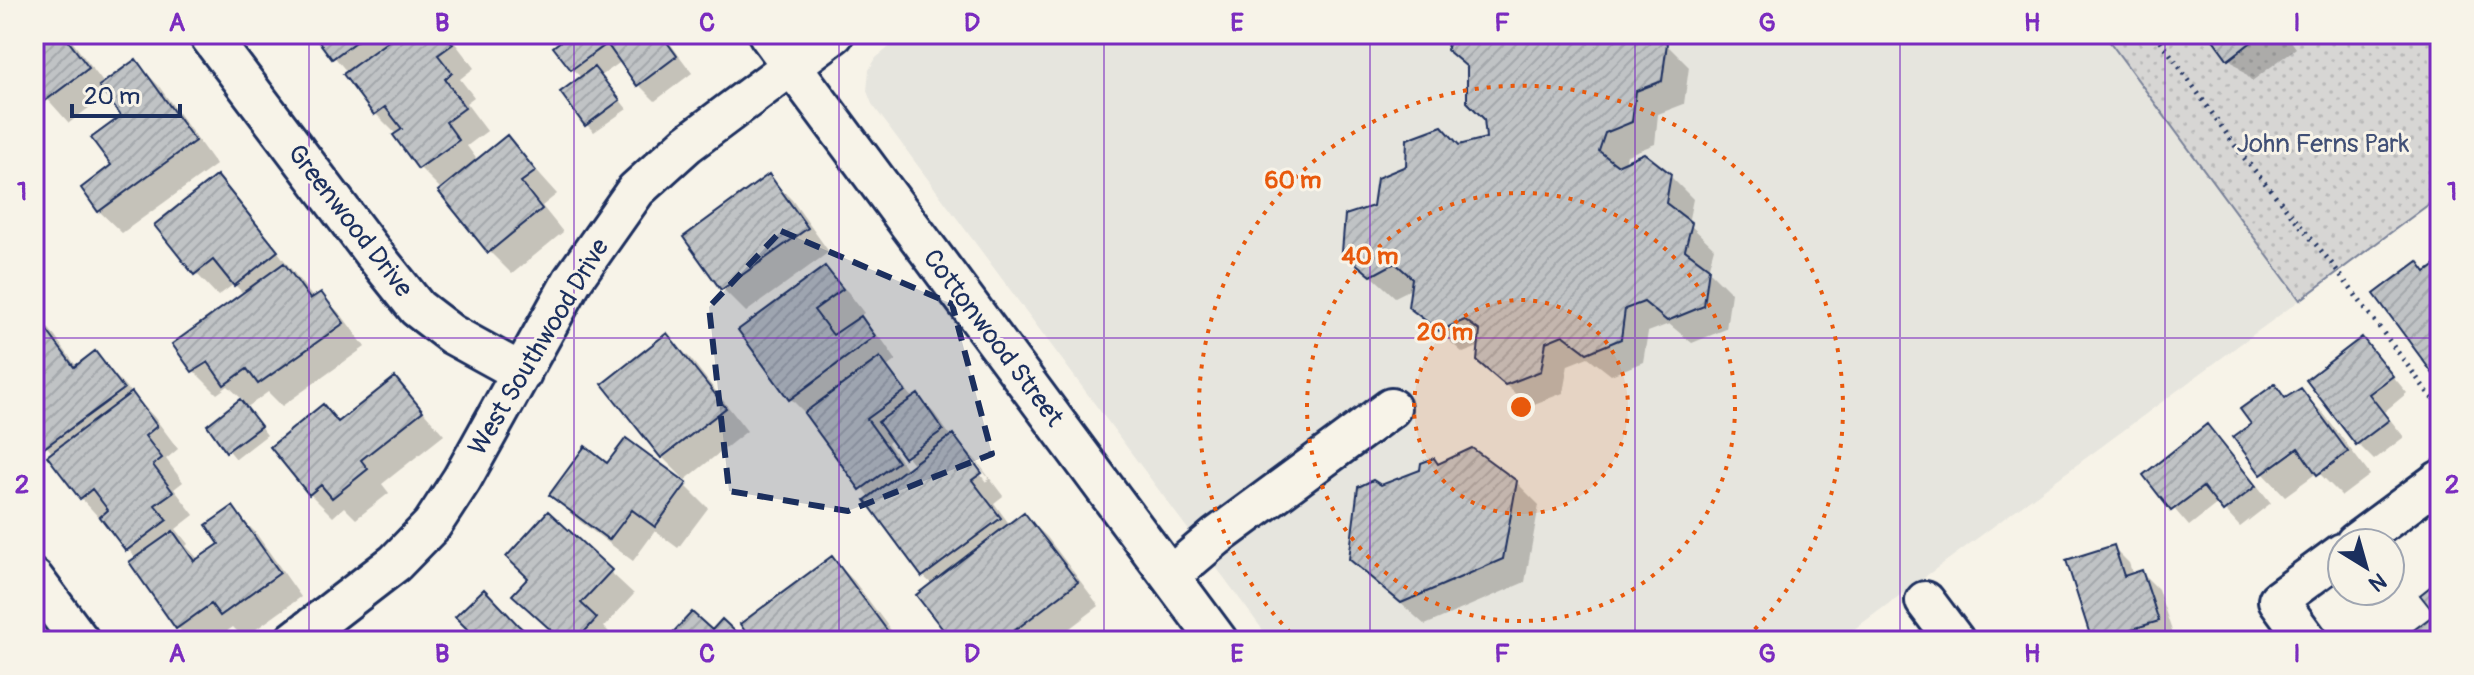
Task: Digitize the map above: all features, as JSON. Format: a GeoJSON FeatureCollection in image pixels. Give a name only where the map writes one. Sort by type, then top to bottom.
{"type":"FeatureCollection","features":[{"type":"Feature","properties":{"kind":"street","name":"Greenwood Drive"},"geometry":{"type":"LineString","coordinates":[[208,34],[417,308],[451,334],[522,373]]}},
{"type":"Feature","properties":{"kind":"street","name":"Cottonwood Street"},"geometry":{"type":"LineString","coordinates":[[768,34],[1218,641]]}},
{"type":"Feature","properties":{"kind":"street","name":"West Southwood Drive"},"geometry":{"type":"LineString","coordinates":[[294,641],[395,563],[432,525],[462,479],[572,281],[636,190],[687,144],[834,34]]}},
{"type":"Feature","properties":{"kind":"street"},"geometry":{"type":"LineString","coordinates":[[1170,576],[1216,537],[1391,408]]}},
{"type":"Feature","properties":{"kind":"street"},"geometry":{"type":"LineString","coordinates":[[2377,527],[2440,480]]}},
{"type":"Feature","properties":{"kind":"street"},"geometry":{"type":"LineString","coordinates":[[2308,641],[2278,600],[2326,565]]}},
{"type":"Feature","properties":{"kind":"street"},"geometry":{"type":"LineString","coordinates":[[34,579],[80,641]]}},
{"type":"Feature","properties":{"kind":"street"},"geometry":{"type":"LineString","coordinates":[[1925,601],[1955,641]]}},
{"type":"Feature","properties":{"kind":"path"},"geometry":{"type":"LineString","coordinates":[[2156,34],[2241,154],[2333,265],[2440,409]]}},
{"type":"Feature","properties":{"kind":"highlighted area"},"geometry":{"type":"Polygon","coordinates":[[[781,231],[952,304],[992,454],[848,511],[729,491],[709,307],[781,231]]]}},
{"type":"Feature","properties":{"kind":"shaded area"},"geometry":{"type":"Polygon","coordinates":[[[905,34],[2104,34],[2300,300],[1838,641],[1271,641],[872,104],[867,91],[869,70],[876,58],[905,34]]]}},
{"type":"Feature","properties":{"kind":"green space","name":"John Ferns Park"},"geometry":{"type":"Polygon","coordinates":[[[2104,34],[2440,34],[2440,196],[2300,300],[2104,34]]]}},
{"type":"Feature","properties":{"kind":"building"},"geometry":{"type":"Polygon","coordinates":[[[34,34],[63,34],[89,68],[45,101],[34,87],[34,34]]]}},
{"type":"Feature","properties":{"kind":"building"},"geometry":{"type":"Polygon","coordinates":[[[313,34],[366,34],[332,59],[313,34]]]}},
{"type":"Feature","properties":{"kind":"building"},"geometry":{"type":"Polygon","coordinates":[[[398,34],[445,34],[453,44],[438,55],[452,73],[445,79],[465,108],[446,122],[459,140],[418,169],[393,135],[402,129],[385,107],[374,115],[343,74],[398,34]]]}},
{"type":"Feature","properties":{"kind":"building"},"geometry":{"type":"Polygon","coordinates":[[[570,34],[661,34],[677,56],[637,86],[607,44],[571,70],[553,47],[570,34]]]}},
{"type":"Feature","properties":{"kind":"building"},"geometry":{"type":"Polygon","coordinates":[[[1449,34],[1653,34],[1667,43],[1662,81],[1636,91],[1632,122],[1605,133],[1599,151],[1617,165],[1644,153],[1671,174],[1666,203],[1692,223],[1685,250],[1709,268],[1704,306],[1667,321],[1644,302],[1625,309],[1621,339],[1587,353],[1563,335],[1546,342],[1541,371],[1505,385],[1477,361],[1480,331],[1465,320],[1439,331],[1408,307],[1412,278],[1395,263],[1371,276],[1342,252],[1345,215],[1373,206],[1377,178],[1406,166],[1407,139],[1442,126],[1459,145],[1486,138],[1484,119],[1467,102],[1467,67],[1447,50],[1449,34]]]}},
{"type":"Feature","properties":{"kind":"building"},"geometry":{"type":"Polygon","coordinates":[[[2209,34],[2262,34],[2228,60],[2209,34]]]}},
{"type":"Feature","properties":{"kind":"building"},"geometry":{"type":"Polygon","coordinates":[[[136,59],[195,141],[98,212],[81,188],[111,165],[91,138],[121,116],[99,86],[136,59]]]}},
{"type":"Feature","properties":{"kind":"building"},"geometry":{"type":"Polygon","coordinates":[[[594,67],[620,100],[585,126],[560,92],[594,67]]]}},
{"type":"Feature","properties":{"kind":"building"},"geometry":{"type":"Polygon","coordinates":[[[507,135],[536,171],[521,182],[542,209],[488,253],[438,191],[507,135]]]}},
{"type":"Feature","properties":{"kind":"building"},"geometry":{"type":"Polygon","coordinates":[[[769,174],[808,228],[721,290],[683,237],[769,174]]]}},
{"type":"Feature","properties":{"kind":"building"},"geometry":{"type":"Polygon","coordinates":[[[217,175],[278,251],[234,286],[213,260],[194,275],[154,225],[217,175]]]}},
{"type":"Feature","properties":{"kind":"building"},"geometry":{"type":"Polygon","coordinates":[[[2418,261],[2426,272],[2440,262],[2439,382],[2374,294],[2418,261]]]}},
{"type":"Feature","properties":{"kind":"building"},"geometry":{"type":"Polygon","coordinates":[[[284,263],[310,299],[321,292],[344,323],[258,384],[247,369],[224,385],[208,362],[192,372],[172,344],[284,263]]]}},
{"type":"Feature","properties":{"kind":"building"},"geometry":{"type":"Polygon","coordinates":[[[825,266],[843,289],[814,310],[833,335],[861,316],[875,336],[789,400],[738,330],[825,266]]]}},
{"type":"Feature","properties":{"kind":"building"},"geometry":{"type":"Polygon","coordinates":[[[34,313],[74,367],[95,351],[124,389],[44,448],[34,434],[34,313]]]}},
{"type":"Feature","properties":{"kind":"building"},"geometry":{"type":"Polygon","coordinates":[[[667,333],[726,408],[661,458],[602,384],[667,333]]]}},
{"type":"Feature","properties":{"kind":"building"},"geometry":{"type":"Polygon","coordinates":[[[2362,337],[2393,376],[2369,394],[2389,420],[2356,445],[2306,380],[2362,337]]]}},
{"type":"Feature","properties":{"kind":"building"},"geometry":{"type":"Polygon","coordinates":[[[880,357],[905,391],[867,419],[898,462],[860,490],[804,413],[880,357]]]}},
{"type":"Feature","properties":{"kind":"building"},"geometry":{"type":"Polygon","coordinates":[[[395,377],[423,411],[361,460],[368,469],[332,498],[321,485],[309,495],[270,447],[323,404],[338,422],[395,377]]]}},
{"type":"Feature","properties":{"kind":"building"},"geometry":{"type":"Polygon","coordinates":[[[2275,384],[2285,398],[2301,388],[2348,452],[2317,475],[2298,448],[2261,475],[2233,437],[2251,424],[2240,409],[2275,384]]]}},
{"type":"Feature","properties":{"kind":"building"},"geometry":{"type":"Polygon","coordinates":[[[132,392],[157,426],[145,436],[162,458],[153,465],[173,492],[155,505],[167,520],[126,551],[100,517],[108,510],[92,489],[80,499],[47,456],[132,392]]]}},
{"type":"Feature","properties":{"kind":"building"},"geometry":{"type":"Polygon","coordinates":[[[918,394],[943,430],[904,458],[878,422],[918,394]]]}},
{"type":"Feature","properties":{"kind":"building"},"geometry":{"type":"Polygon","coordinates":[[[240,399],[261,426],[226,452],[207,425],[240,399]]]}},
{"type":"Feature","properties":{"kind":"building"},"geometry":{"type":"Polygon","coordinates":[[[2207,424],[2256,486],[2223,512],[2203,487],[2171,511],[2143,475],[2207,424]]]}},
{"type":"Feature","properties":{"kind":"building"},"geometry":{"type":"Polygon","coordinates":[[[953,434],[982,473],[972,480],[1001,518],[922,577],[865,500],[953,434]]]}},
{"type":"Feature","properties":{"kind":"building"},"geometry":{"type":"Polygon","coordinates":[[[626,438],[687,483],[655,527],[632,510],[609,540],[549,495],[585,446],[607,463],[626,438]]]}},
{"type":"Feature","properties":{"kind":"building"},"geometry":{"type":"Polygon","coordinates":[[[1472,448],[1517,481],[1503,559],[1401,603],[1349,559],[1358,487],[1373,480],[1381,485],[1420,470],[1421,463],[1434,458],[1438,464],[1472,448]]]}},
{"type":"Feature","properties":{"kind":"building"},"geometry":{"type":"Polygon","coordinates":[[[233,506],[280,573],[220,616],[211,604],[176,629],[129,562],[173,531],[194,561],[219,544],[206,525],[233,506]]]}},
{"type":"Feature","properties":{"kind":"building"},"geometry":{"type":"Polygon","coordinates":[[[548,511],[612,570],[581,603],[597,618],[576,641],[563,641],[512,595],[528,578],[506,557],[548,511]]]}},
{"type":"Feature","properties":{"kind":"building"},"geometry":{"type":"Polygon","coordinates":[[[1024,512],[1078,582],[1001,641],[952,641],[916,595],[1024,512]]]}},
{"type":"Feature","properties":{"kind":"building"},"geometry":{"type":"Polygon","coordinates":[[[2114,545],[2124,576],[2142,570],[2159,621],[2092,641],[2066,560],[2114,545]]]}},
{"type":"Feature","properties":{"kind":"building"},"geometry":{"type":"Polygon","coordinates":[[[832,556],[895,641],[820,641],[817,637],[811,641],[752,641],[740,624],[832,556]]]}},
{"type":"Feature","properties":{"kind":"building"},"geometry":{"type":"Polygon","coordinates":[[[2440,579],[2440,641],[2399,641],[2435,614],[2420,595],[2440,579]]]}},
{"type":"Feature","properties":{"kind":"building"},"geometry":{"type":"Polygon","coordinates":[[[484,589],[536,641],[479,641],[455,617],[484,589]]]}},
{"type":"Feature","properties":{"kind":"building"},"geometry":{"type":"Polygon","coordinates":[[[692,612],[712,630],[722,619],[742,638],[740,641],[665,641],[692,612]]]}}]}
